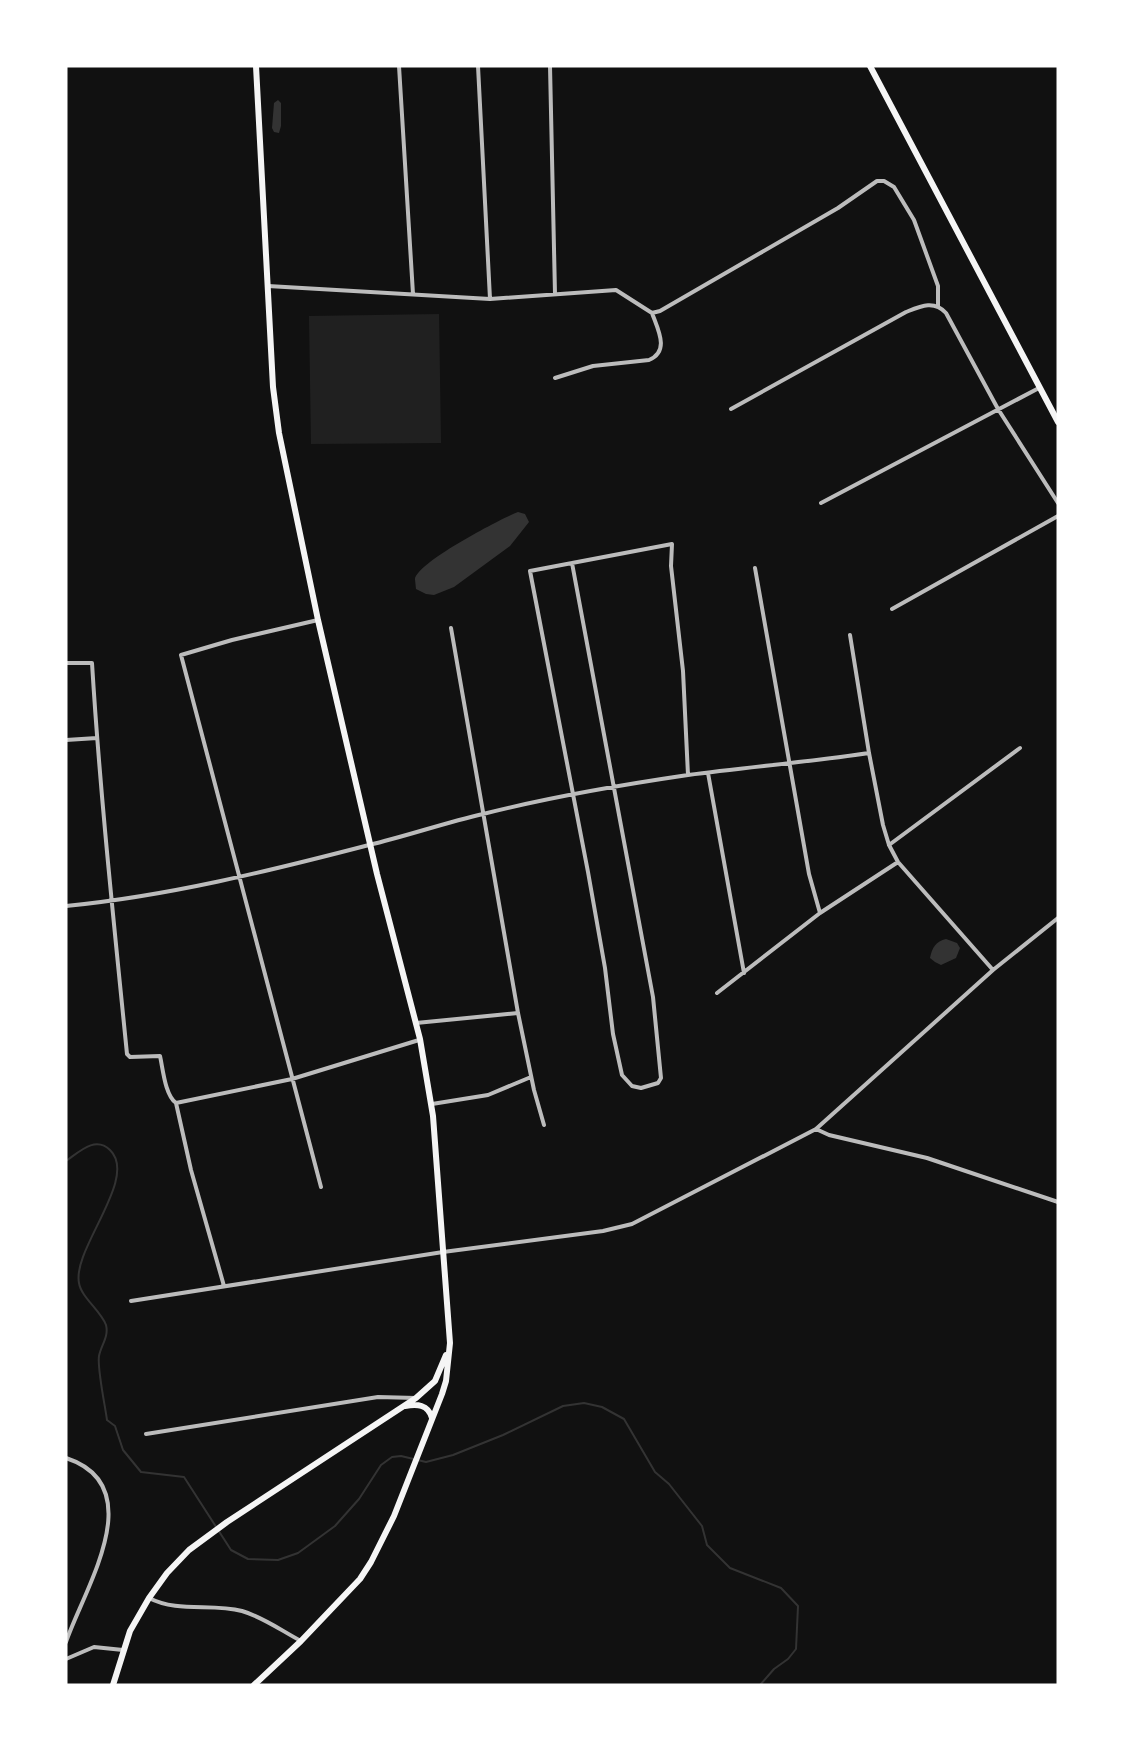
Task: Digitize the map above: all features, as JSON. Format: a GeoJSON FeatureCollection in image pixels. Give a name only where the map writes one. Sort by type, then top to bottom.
{"type":"FeatureCollection","features":[{"type":"Feature","properties":{"kind":"main road"},"geometry":{"type":"LineString","coordinates":[[254,1685],[301,1641],[360,1579],[371,1562],[394,1516],[433,1419],[446,1381],[450,1343],[431,1105],[420,1039],[370,845],[318,620],[279,433],[273,387],[256,66]]}},
{"type":"Feature","properties":{"kind":"main road"},"geometry":{"type":"LineString","coordinates":[[870,66],[1058,422]]}},
{"type":"Feature","properties":{"kind":"main road"},"geometry":{"type":"LineString","coordinates":[[113,1685],[130,1631],[149,1598],[179,1559],[209,1534],[416,1398],[435,1381],[444,1364],[450,1343]]}},
{"type":"Feature","properties":{"kind":"main road"},"geometry":{"type":"LineString","coordinates":[[401,1407],[418,1404],[428,1409],[433,1419]]}},
{"type":"Feature","properties":{"kind":"street"},"geometry":{"type":"LineString","coordinates":[[399,66],[413,294]]}},
{"type":"Feature","properties":{"kind":"street"},"geometry":{"type":"LineString","coordinates":[[478,66],[490,298]]}},
{"type":"Feature","properties":{"kind":"street"},"geometry":{"type":"LineString","coordinates":[[550,66],[555,294]]}},
{"type":"Feature","properties":{"kind":"street"},"geometry":{"type":"LineString","coordinates":[[652,313],[838,208],[877,181],[884,181],[894,187],[914,220],[938,286],[938,306]]}},
{"type":"Feature","properties":{"kind":"street"},"geometry":{"type":"LineString","coordinates":[[268,286],[490,298],[615,290],[652,313],[662,344],[656,357],[648,360],[593,366],[555,378]]}},
{"type":"Feature","properties":{"kind":"street"},"geometry":{"type":"LineString","coordinates":[[730,409],[906,312],[930,304],[938,306],[946,313],[998,409],[1058,503]]}},
{"type":"Feature","properties":{"kind":"street"},"geometry":{"type":"LineString","coordinates":[[821,503],[1040,387]]}},
{"type":"Feature","properties":{"kind":"street"},"geometry":{"type":"LineString","coordinates":[[892,609],[1058,516]]}},
{"type":"Feature","properties":{"kind":"street"},"geometry":{"type":"LineString","coordinates":[[572,563],[653,997],[662,1069],[661,1078],[658,1083],[641,1088],[632,1086],[622,1075],[613,1034],[605,968],[530,571],[572,563],[672,544],[672,566],[683,671],[688,775]]}},
{"type":"Feature","properties":{"kind":"street"},"geometry":{"type":"LineString","coordinates":[[755,568],[809,874],[820,913]]}},
{"type":"Feature","properties":{"kind":"street"},"geometry":{"type":"LineString","coordinates":[[318,620],[232,640],[181,655],[321,1187]]}},
{"type":"Feature","properties":{"kind":"street"},"geometry":{"type":"LineString","coordinates":[[451,628],[518,1013],[531,1077],[544,1125]]}},
{"type":"Feature","properties":{"kind":"street"},"geometry":{"type":"LineString","coordinates":[[850,635],[869,753],[889,845],[898,862],[993,970]]}},
{"type":"Feature","properties":{"kind":"street"},"geometry":{"type":"LineString","coordinates":[[66,663],[92,663],[111,902],[127,1054],[130,1057],[160,1056],[169,1092],[176,1103],[191,1170],[224,1286]]}},
{"type":"Feature","properties":{"kind":"street"},"geometry":{"type":"LineString","coordinates":[[66,740],[97,738]]}},
{"type":"Feature","properties":{"kind":"street"},"geometry":{"type":"LineString","coordinates":[[889,845],[1020,748]]}},
{"type":"Feature","properties":{"kind":"street"},"geometry":{"type":"LineString","coordinates":[[66,906],[111,902],[238,877],[484,814],[573,795],[688,775],[791,765],[869,753]]}},
{"type":"Feature","properties":{"kind":"street"},"geometry":{"type":"LineString","coordinates":[[708,773],[744,973]]}},
{"type":"Feature","properties":{"kind":"street"},"geometry":{"type":"LineString","coordinates":[[717,993],[820,913],[898,862]]}},
{"type":"Feature","properties":{"kind":"street"},"geometry":{"type":"LineString","coordinates":[[131,1301],[443,1252],[603,1231],[632,1224],[816,1129],[993,970],[1058,918]]}},
{"type":"Feature","properties":{"kind":"street"},"geometry":{"type":"LineString","coordinates":[[416,1023],[518,1013]]}},
{"type":"Feature","properties":{"kind":"street"},"geometry":{"type":"LineString","coordinates":[[176,1103],[291,1079],[420,1039]]}},
{"type":"Feature","properties":{"kind":"street"},"geometry":{"type":"LineString","coordinates":[[431,1105],[488,1095],[531,1077]]}},
{"type":"Feature","properties":{"kind":"street"},"geometry":{"type":"LineString","coordinates":[[816,1129],[829,1136],[927,1158],[1058,1202]]}},
{"type":"Feature","properties":{"kind":"street"},"geometry":{"type":"LineString","coordinates":[[146,1434],[378,1397],[416,1398]]}},
{"type":"Feature","properties":{"kind":"street"},"geometry":{"type":"LineString","coordinates":[[66,1458],[83,1465],[98,1479],[108,1498],[110,1520],[94,1577],[66,1642]]}},
{"type":"Feature","properties":{"kind":"street"},"geometry":{"type":"LineString","coordinates":[[149,1598],[176,1607],[211,1607],[241,1611],[301,1641]]}},
{"type":"Feature","properties":{"kind":"street"},"geometry":{"type":"LineString","coordinates":[[66,1659],[94,1647],[123,1650]]}},
{"type":"Feature","properties":{"kind":"shaded area"},"geometry":{"type":"Polygon","coordinates":[[[278,100],[281,103],[279,133],[274,132],[272,128],[274,103],[278,100]]]}},
{"type":"Feature","properties":{"kind":"shaded area"},"geometry":{"type":"Polygon","coordinates":[[[439,314],[441,443],[311,444],[309,316],[439,314]]]}},
{"type":"Feature","properties":{"kind":"shaded area"},"geometry":{"type":"Polygon","coordinates":[[[518,512],[525,514],[529,522],[510,546],[454,587],[434,595],[416,589],[415,579],[430,562],[478,532],[518,512]]]}},
{"type":"Feature","properties":{"kind":"shaded area"},"geometry":{"type":"Polygon","coordinates":[[[946,939],[957,943],[960,948],[956,958],[941,965],[930,958],[935,945],[946,939]]]}},
{"type":"Feature","properties":{"kind":"waterway"},"geometry":{"type":"LineString","coordinates":[[66,1161],[81,1150],[98,1144],[110,1150],[117,1162],[116,1178],[111,1195],[85,1252],[79,1283],[87,1299],[106,1325],[99,1362],[107,1420],[115,1426],[123,1450],[141,1472],[184,1477],[231,1550],[248,1559],[278,1560],[298,1553],[335,1526],[359,1499],[381,1465],[392,1457],[401,1456],[426,1462],[453,1455],[503,1435],[563,1406],[584,1403],[602,1407],[624,1419],[655,1472],[669,1484],[702,1526],[707,1545],[730,1568],[781,1588],[798,1606],[796,1649],[760,1685]]}}]}
